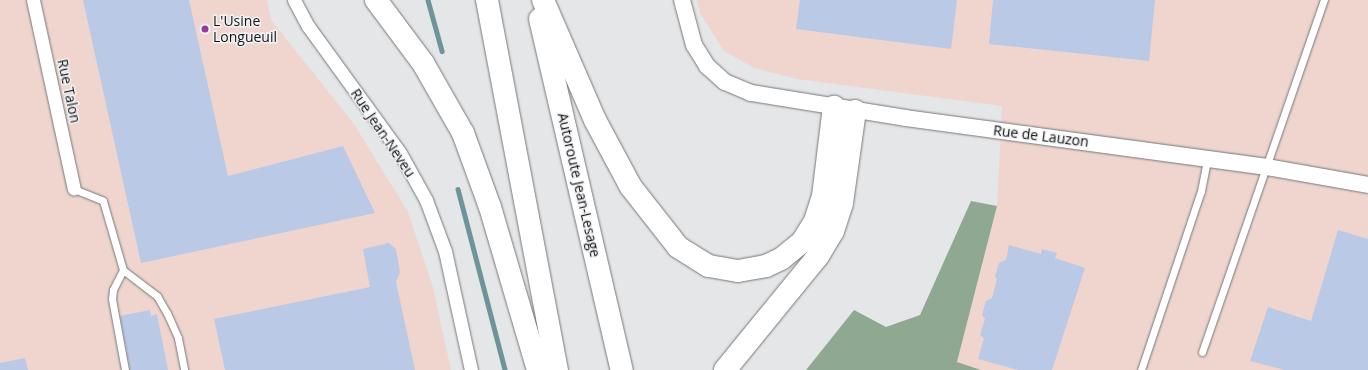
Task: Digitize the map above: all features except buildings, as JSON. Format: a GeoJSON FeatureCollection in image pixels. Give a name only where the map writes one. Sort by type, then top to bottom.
{"type":"FeatureCollection","features":[{"type":"Feature","properties":{"kind":"highway"},"geometry":{"type":"LineString","coordinates":[[376,0],[426,67],[467,144],[490,208],[538,370]]}},
{"type":"Feature","properties":{"kind":"highway"},"geometry":{"type":"LineString","coordinates":[[486,0],[557,370]]}},
{"type":"Feature","properties":{"kind":"highway","name":"Autoroute Jean-Lesage"},"geometry":{"type":"LineString","coordinates":[[535,0],[622,370]]}},
{"type":"Feature","properties":{"kind":"highway"},"geometry":{"type":"LineString","coordinates":[[543,0],[595,120],[632,187],[678,247],[709,266],[738,271],[757,268],[781,259],[802,242],[815,221],[823,196],[834,107]]}},
{"type":"Feature","properties":{"kind":"highway"},"geometry":{"type":"LineString","coordinates":[[725,370],[818,256],[833,231],[842,203],[855,111]]}},
{"type":"Feature","properties":{"kind":"street","name":"Rue Talon"},"geometry":{"type":"LineString","coordinates":[[33,0],[74,189]]}},
{"type":"Feature","properties":{"kind":"street","name":"Rue Jean-Neveu"},"geometry":{"type":"LineString","coordinates":[[294,0],[308,26],[400,153],[426,200],[445,251],[471,370]]}},
{"type":"Feature","properties":{"kind":"street","name":"Rue de Lauzon"},"geometry":{"type":"LineString","coordinates":[[682,0],[697,52],[717,77],[751,93],[855,111],[1207,158],[1368,185]]}},
{"type":"Feature","properties":{"kind":"lane"},"geometry":{"type":"LineString","coordinates":[[1202,352],[1324,0]]}},
{"type":"Feature","properties":{"kind":"lane"},"geometry":{"type":"LineString","coordinates":[[1141,370],[1201,191],[1207,158]]}},
{"type":"Feature","properties":{"kind":"lane"},"geometry":{"type":"LineString","coordinates":[[74,189],[104,201],[123,270],[157,296],[168,312],[178,338],[184,370]]}},
{"type":"Feature","properties":{"kind":"lane"},"geometry":{"type":"LineString","coordinates":[[123,270],[113,290],[112,299],[125,370]]}},
{"type":"Feature","properties":{"kind":"shaded area"},"geometry":{"type":"Polygon","coordinates":[[[0,0],[267,0],[271,20],[354,124],[408,212],[433,287],[451,370],[0,370],[0,0]]]}},
{"type":"Feature","properties":{"kind":"shaded area"},"geometry":{"type":"Polygon","coordinates":[[[697,0],[1368,0],[1368,370],[981,370],[957,363],[997,206],[1002,106],[797,79],[754,68],[724,51],[700,13],[697,0]]]}},
{"type":"Feature","properties":{"kind":"green space"},"geometry":{"type":"Polygon","coordinates":[[[971,201],[997,206],[957,362],[981,370],[806,370],[854,310],[886,327],[920,315],[971,201]]]}},
{"type":"Feature","properties":{"kind":"waterway"},"geometry":{"type":"LineString","coordinates":[[428,0],[442,51]]}},
{"type":"Feature","properties":{"kind":"waterway"},"geometry":{"type":"LineString","coordinates":[[458,189],[505,370]]}},
{"type":"Feature","properties":{"kind":"place","name":"L'Usine Longueuil"},"geometry":{"type":"Point","coordinates":[205,29]}}]}
